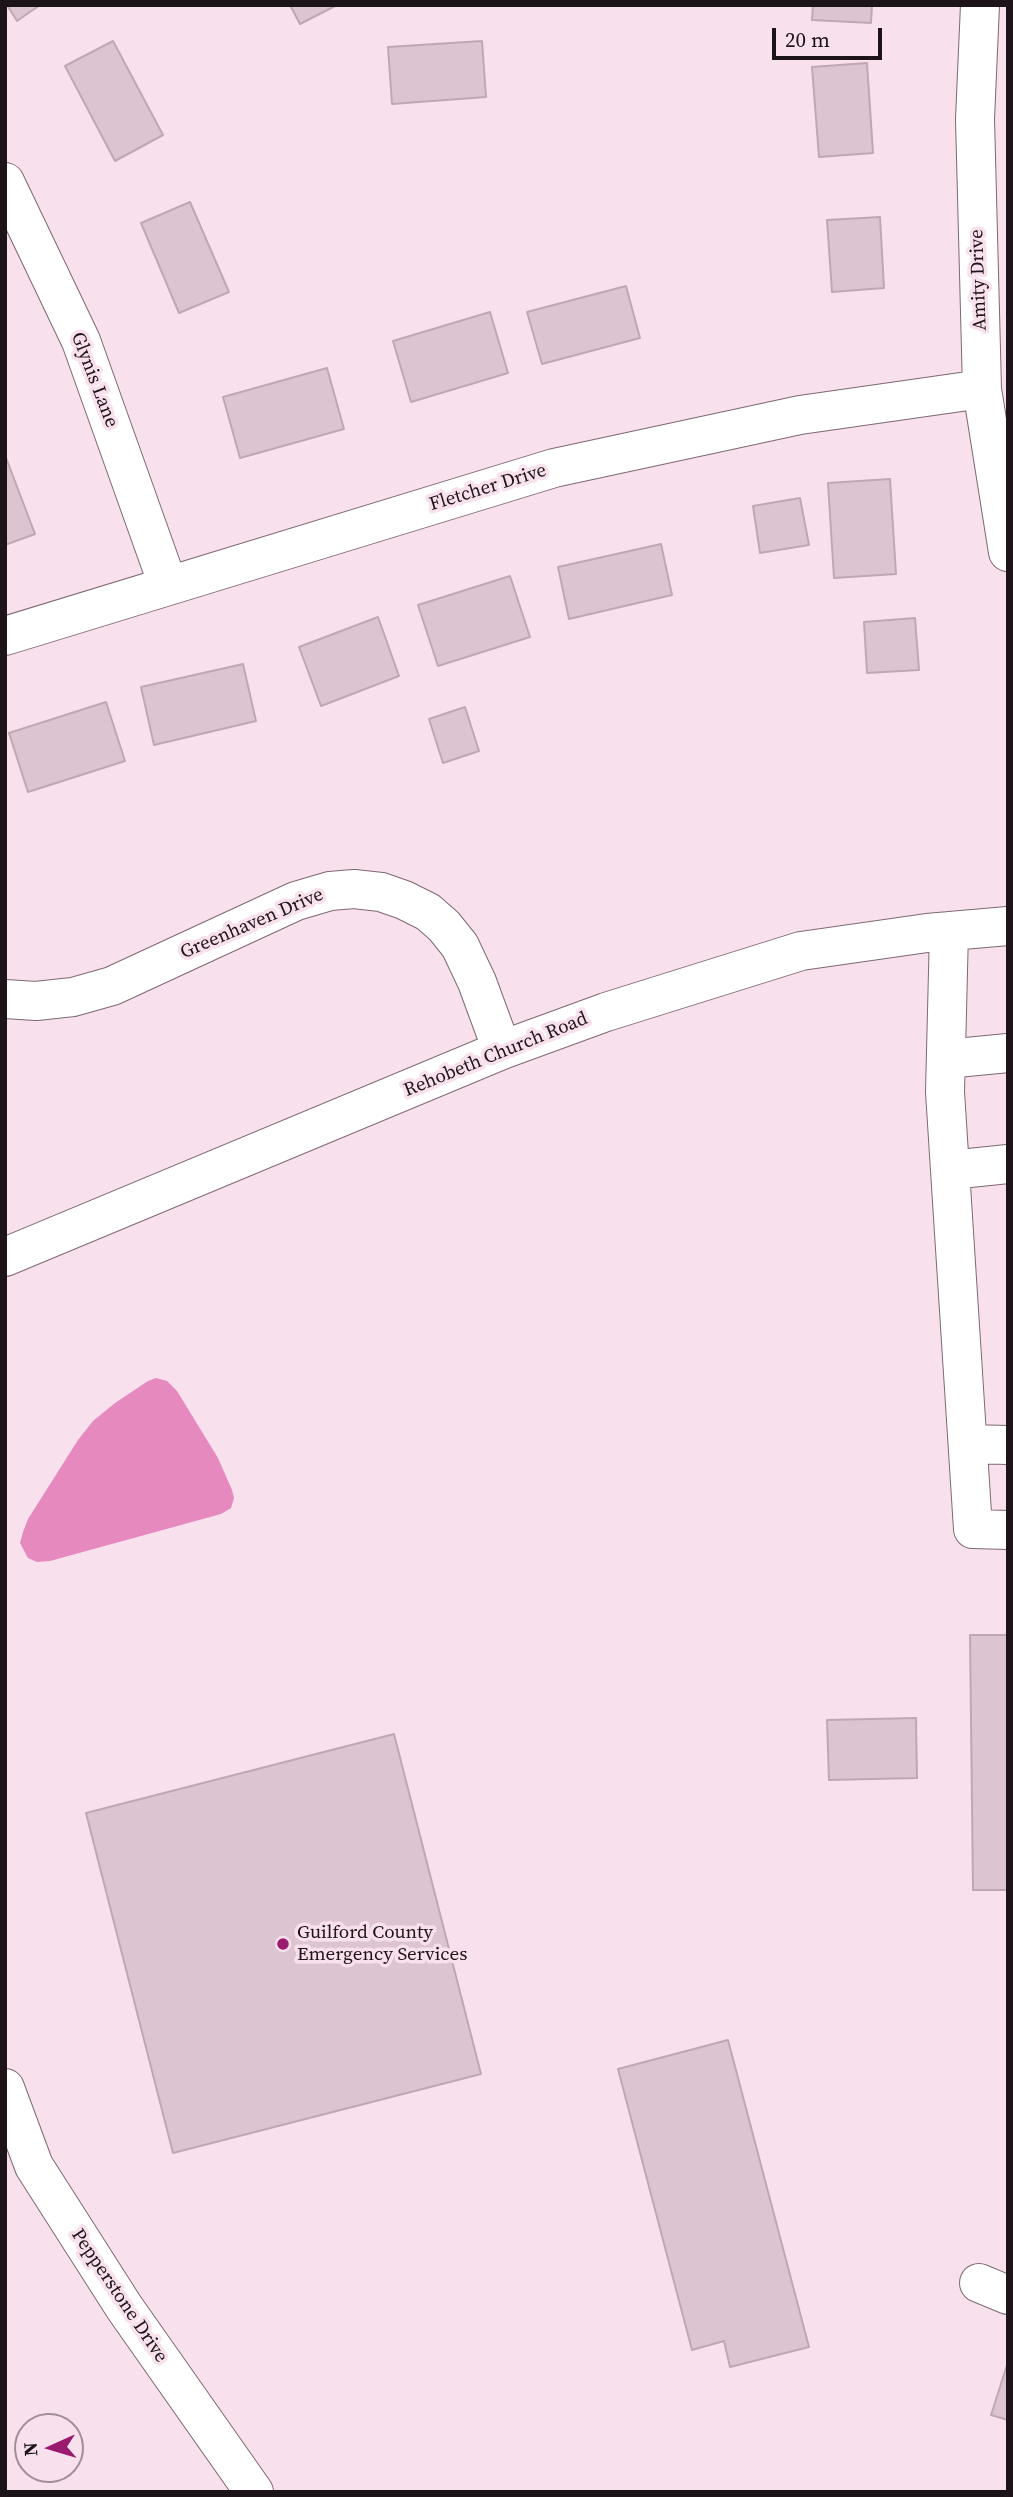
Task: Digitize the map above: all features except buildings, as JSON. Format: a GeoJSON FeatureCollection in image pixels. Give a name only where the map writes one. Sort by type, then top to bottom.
{"type":"FeatureCollection","features":[{"type":"Feature","properties":{"kind":"street","name":"Amity Drive"},"geometry":{"type":"LineString","coordinates":[[980,5],[975,119],[982,389],[1008,552]]}},
{"type":"Feature","properties":{"kind":"street","name":"Glynis Lane"},"geometry":{"type":"LineString","coordinates":[[5,182],[80,341],[168,585]]}},
{"type":"Feature","properties":{"kind":"street","name":"Fletcher Drive"},"geometry":{"type":"LineString","coordinates":[[5,636],[554,468],[800,415],[982,389]]}},
{"type":"Feature","properties":{"kind":"street","name":"Greenhaven Drive"},"geometry":{"type":"LineString","coordinates":[[5,999],[36,1001],[73,997],[112,986],[296,901],[330,891],[354,889],[382,892],[404,900],[428,912],[444,926],[460,946],[477,982],[502,1050]]}},
{"type":"Feature","properties":{"kind":"street","name":"Rehobeth Church Road"},"geometry":{"type":"LineString","coordinates":[[5,1257],[502,1050],[606,1012],[801,951],[949,931],[1008,926]]}},
{"type":"Feature","properties":{"kind":"street"},"geometry":{"type":"LineString","coordinates":[[949,931],[945,1092],[974,1529],[1008,1530]]}},
{"type":"Feature","properties":{"kind":"street"},"geometry":{"type":"LineString","coordinates":[[946,1059],[1008,1053]]}},
{"type":"Feature","properties":{"kind":"street"},"geometry":{"type":"LineString","coordinates":[[950,1170],[1008,1164]]}},
{"type":"Feature","properties":{"kind":"street"},"geometry":{"type":"LineString","coordinates":[[968,1444],[1008,1445]]}},
{"type":"Feature","properties":{"kind":"street","name":"Pepperstone Drive"},"geometry":{"type":"LineString","coordinates":[[5,2088],[34,2166],[124,2307],[254,2492]]}},
{"type":"Feature","properties":{"kind":"shaded area"},"geometry":{"type":"Polygon","coordinates":[[[156,1378],[167,1381],[177,1391],[218,1458],[232,1490],[234,1498],[231,1508],[221,1514],[50,1561],[37,1562],[28,1558],[20,1543],[28,1519],[78,1440],[93,1421],[115,1403],[156,1378]]]}},
{"type":"Feature","properties":{"kind":"place","name":"Guilford County Emergency Services"},"geometry":{"type":"Point","coordinates":[283,1944]}}]}
